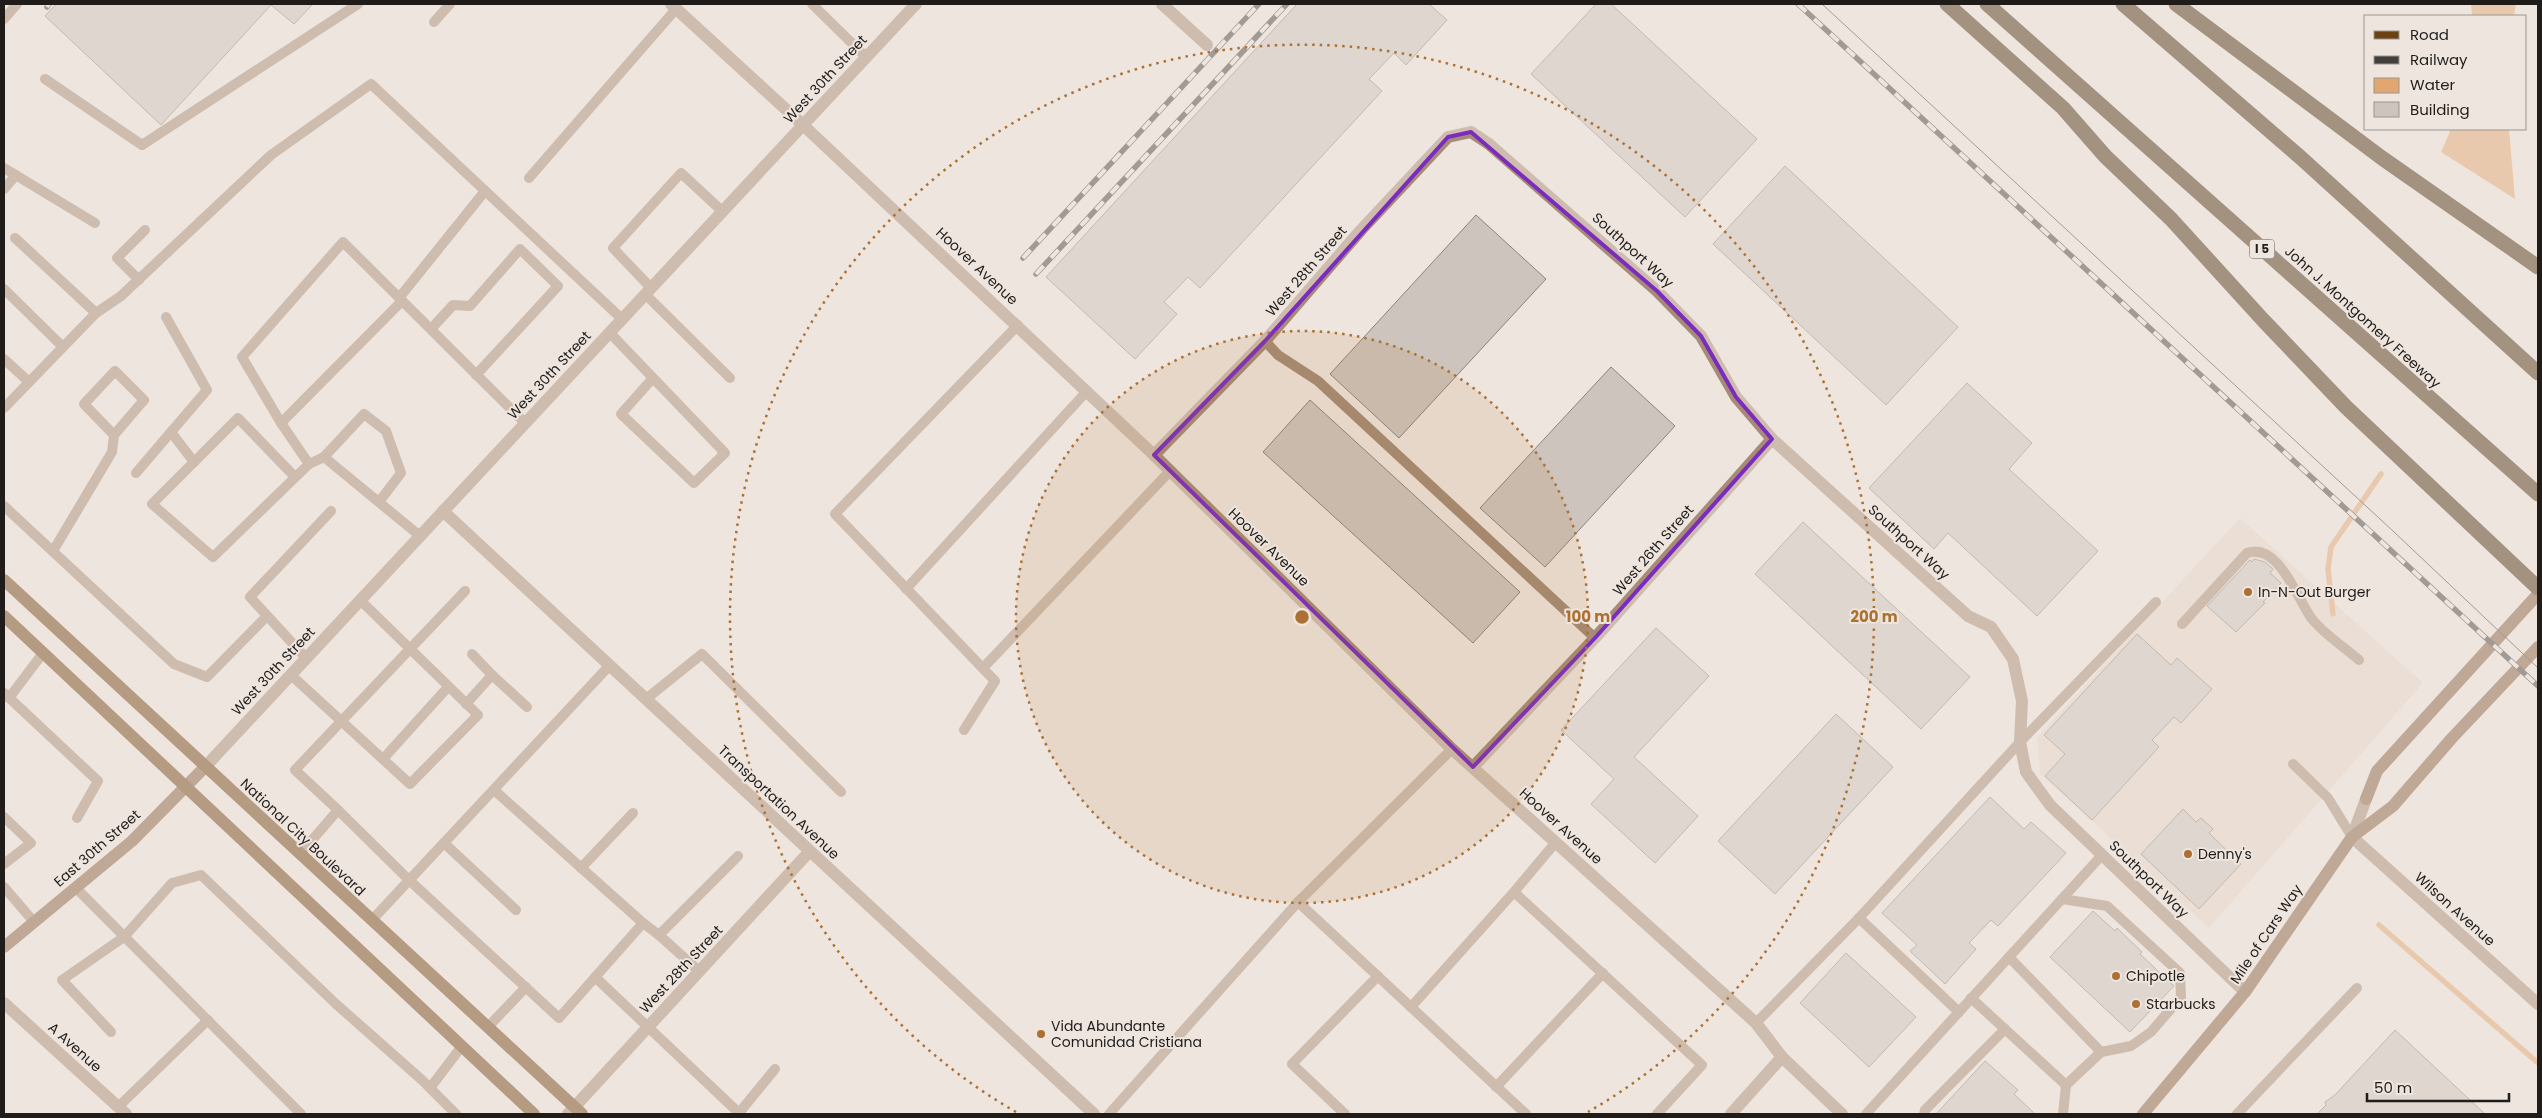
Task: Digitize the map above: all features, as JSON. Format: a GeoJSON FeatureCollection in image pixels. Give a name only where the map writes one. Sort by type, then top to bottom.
{"type":"FeatureCollection","features":[{"type":"Feature","properties":{"kind":"highway"},"geometry":{"type":"LineString","coordinates":[[1947,4],[2063,108],[2105,156],[2171,219],[2346,407],[2538,588]]}},
{"type":"Feature","properties":{"kind":"highway","name":"John J. Montgomery Freeway"},"geometry":{"type":"LineString","coordinates":[[1987,4],[2538,494]]}},
{"type":"Feature","properties":{"kind":"highway"},"geometry":{"type":"LineString","coordinates":[[2123,4],[2300,157],[2538,373]]}},
{"type":"Feature","properties":{"kind":"highway"},"geometry":{"type":"LineString","coordinates":[[2176,4],[2374,152],[2538,267]]}},
{"type":"Feature","properties":{"kind":"main road","name":"National City Boulevard"},"geometry":{"type":"LineString","coordinates":[[4,580],[488,1027],[575,1112]]}},
{"type":"Feature","properties":{"kind":"main road","name":"Mile of Cars Way"},"geometry":{"type":"LineString","coordinates":[[2366,799],[2377,771],[2538,594]]}},
{"type":"Feature","properties":{"kind":"main road"},"geometry":{"type":"LineString","coordinates":[[4,616],[534,1114]]}},
{"type":"Feature","properties":{"kind":"main road","name":"Mile of Cars Way"},"geometry":{"type":"LineString","coordinates":[[2143,1114],[2245,992],[2352,837],[2393,806],[2452,738],[2538,647]]}},
{"type":"Feature","properties":{"kind":"main road","name":"East 30th Street"},"geometry":{"type":"LineString","coordinates":[[4,947],[132,841],[205,767]]}},
{"type":"Feature","properties":{"kind":"street","name":"West 30th Street"},"geometry":{"type":"LineString","coordinates":[[205,767],[916,4]]}},
{"type":"Feature","properties":{"kind":"street"},"geometry":{"type":"LineString","coordinates":[[1162,4],[1207,45]]}},
{"type":"Feature","properties":{"kind":"street","name":"Hoover Avenue"},"geometry":{"type":"LineString","coordinates":[[673,6],[1018,325],[1154,455],[1452,749],[1756,1023],[1782,1057],[1842,1114]]}},
{"type":"Feature","properties":{"kind":"street","name":"West 28th Street"},"geometry":{"type":"LineString","coordinates":[[1154,455],[1265,341],[1361,230],[1448,137],[1471,132],[1489,144]]}},
{"type":"Feature","properties":{"kind":"street","name":"Southport Way"},"geometry":{"type":"LineString","coordinates":[[1489,144],[1657,290],[1701,336],[1736,397],[1772,439],[1968,616],[1991,627],[2013,659],[2022,701],[2020,742],[2026,772],[2050,805],[2245,992]]}},
{"type":"Feature","properties":{"kind":"street","name":"West 26th Street"},"geometry":{"type":"LineString","coordinates":[[1472,767],[1595,638],[1772,439]]}},
{"type":"Feature","properties":{"kind":"street","name":"Transportation Avenue"},"geometry":{"type":"LineString","coordinates":[[443,511],[1094,1114]]}},
{"type":"Feature","properties":{"kind":"street","name":"Mile of Cars Way"},"geometry":{"type":"LineString","coordinates":[[2352,837],[2366,799]]}},
{"type":"Feature","properties":{"kind":"street","name":"Wilson Avenue"},"geometry":{"type":"LineString","coordinates":[[2352,837],[2538,1004]]}},
{"type":"Feature","properties":{"kind":"street","name":"West 28th Street"},"geometry":{"type":"LineString","coordinates":[[575,1112],[647,1028],[810,852]]}},
{"type":"Feature","properties":{"kind":"street","name":"A Avenue"},"geometry":{"type":"LineString","coordinates":[[4,1003],[122,1110]]}},
{"type":"Feature","properties":{"kind":"street"},"geometry":{"type":"LineString","coordinates":[[1731,1114],[1782,1057]]}},
{"type":"Feature","properties":{"kind":"lane"},"geometry":{"type":"LineString","coordinates":[[4,19],[17,4]]}},
{"type":"Feature","properties":{"kind":"lane"},"geometry":{"type":"LineString","coordinates":[[45,79],[142,145],[358,4]]}},
{"type":"Feature","properties":{"kind":"lane"},"geometry":{"type":"LineString","coordinates":[[434,22],[450,4]]}},
{"type":"Feature","properties":{"kind":"lane"},"geometry":{"type":"LineString","coordinates":[[812,4],[866,57]]}},
{"type":"Feature","properties":{"kind":"lane"},"geometry":{"type":"LineString","coordinates":[[529,178],[673,6]]}},
{"type":"Feature","properties":{"kind":"lane"},"geometry":{"type":"LineString","coordinates":[[4,408],[96,312],[121,296],[271,155],[370,84],[622,319]]}},
{"type":"Feature","properties":{"kind":"lane"},"geometry":{"type":"LineString","coordinates":[[4,168],[96,223]]}},
{"type":"Feature","properties":{"kind":"lane"},"geometry":{"type":"LineString","coordinates":[[722,211],[681,173],[613,248],[648,291],[730,378]]}},
{"type":"Feature","properties":{"kind":"lane"},"geometry":{"type":"LineString","coordinates":[[4,189],[16,175]]}},
{"type":"Feature","properties":{"kind":"lane"},"geometry":{"type":"LineString","coordinates":[[281,423],[400,299],[485,191]]}},
{"type":"Feature","properties":{"kind":"lane"},"geometry":{"type":"LineString","coordinates":[[138,280],[117,258],[145,230]]}},
{"type":"Feature","properties":{"kind":"lane"},"geometry":{"type":"LineString","coordinates":[[15,238],[96,312]]}},
{"type":"Feature","properties":{"kind":"lane"},"geometry":{"type":"LineString","coordinates":[[309,464],[281,423],[242,357],[343,242],[525,423]]}},
{"type":"Feature","properties":{"kind":"lane"},"geometry":{"type":"LineString","coordinates":[[431,330],[453,304],[470,306],[520,250],[558,286],[476,375]]}},
{"type":"Feature","properties":{"kind":"lane"},"geometry":{"type":"LineString","coordinates":[[4,289],[63,347]]}},
{"type":"Feature","properties":{"kind":"lane"},"geometry":{"type":"LineString","coordinates":[[136,474],[206,390],[166,317]]}},
{"type":"Feature","properties":{"kind":"lane"},"geometry":{"type":"LineString","coordinates":[[964,730],[995,681],[835,514],[1018,325]]}},
{"type":"Feature","properties":{"kind":"lane"},"geometry":{"type":"LineString","coordinates":[[610,333],[725,453],[694,483],[621,414],[653,378]]}},
{"type":"Feature","properties":{"kind":"lane"},"geometry":{"type":"LineString","coordinates":[[1265,341],[1278,355],[1318,381],[1595,638]]}},
{"type":"Feature","properties":{"kind":"lane"},"geometry":{"type":"LineString","coordinates":[[4,359],[28,382]]}},
{"type":"Feature","properties":{"kind":"lane"},"geometry":{"type":"LineString","coordinates":[[53,552],[112,452],[114,435],[144,400],[115,371],[84,404],[114,435]]}},
{"type":"Feature","properties":{"kind":"lane"},"geometry":{"type":"LineString","coordinates":[[906,589],[1087,391]]}},
{"type":"Feature","properties":{"kind":"lane"},"geometry":{"type":"LineString","coordinates":[[295,477],[238,418],[152,504],[213,557],[309,464],[324,456],[364,414],[386,431],[401,473],[379,502]]}},
{"type":"Feature","properties":{"kind":"lane"},"geometry":{"type":"LineString","coordinates":[[171,432],[194,462]]}},
{"type":"Feature","properties":{"kind":"lane"},"geometry":{"type":"LineString","coordinates":[[324,456],[420,536]]}},
{"type":"Feature","properties":{"kind":"lane"},"geometry":{"type":"LineString","coordinates":[[983,668],[1170,471]]}},
{"type":"Feature","properties":{"kind":"lane"},"geometry":{"type":"LineString","coordinates":[[4,506],[174,664],[207,677],[267,616]]}},
{"type":"Feature","properties":{"kind":"lane"},"geometry":{"type":"LineString","coordinates":[[306,658],[250,597],[331,511]]}},
{"type":"Feature","properties":{"kind":"lane"},"geometry":{"type":"LineString","coordinates":[[2182,624],[2247,553],[2255,550],[2263,552],[2285,572],[2314,621],[2359,660]]}},
{"type":"Feature","properties":{"kind":"lane"},"geometry":{"type":"LineString","coordinates":[[465,591],[294,770],[559,1018],[643,922]]}},
{"type":"Feature","properties":{"kind":"lane"},"geometry":{"type":"LineString","coordinates":[[291,675],[410,784],[478,715],[360,600]]}},
{"type":"Feature","properties":{"kind":"lane"},"geometry":{"type":"LineString","coordinates":[[1756,1023],[1859,918],[2020,742],[2156,602]]}},
{"type":"Feature","properties":{"kind":"lane"},"geometry":{"type":"LineString","coordinates":[[44,653],[6,695],[98,781],[77,818]]}},
{"type":"Feature","properties":{"kind":"lane"},"geometry":{"type":"LineString","coordinates":[[472,654],[527,707]]}},
{"type":"Feature","properties":{"kind":"lane"},"geometry":{"type":"LineString","coordinates":[[646,698],[702,654],[841,792]]}},
{"type":"Feature","properties":{"kind":"lane"},"geometry":{"type":"LineString","coordinates":[[372,920],[610,665]]}},
{"type":"Feature","properties":{"kind":"lane"},"geometry":{"type":"LineString","coordinates":[[466,704],[492,675]]}},
{"type":"Feature","properties":{"kind":"lane"},"geometry":{"type":"LineString","coordinates":[[383,759],[448,687]]}},
{"type":"Feature","properties":{"kind":"lane"},"geometry":{"type":"LineString","coordinates":[[1110,1114],[1298,902],[1452,749]]}},
{"type":"Feature","properties":{"kind":"lane"},"geometry":{"type":"LineString","coordinates":[[2293,764],[2328,798],[2352,837]]}},
{"type":"Feature","properties":{"kind":"lane"},"geometry":{"type":"LineString","coordinates":[[494,790],[699,972]]}},
{"type":"Feature","properties":{"kind":"lane"},"geometry":{"type":"LineString","coordinates":[[300,854],[338,810]]}},
{"type":"Feature","properties":{"kind":"lane"},"geometry":{"type":"LineString","coordinates":[[581,868],[633,813]]}},
{"type":"Feature","properties":{"kind":"lane"},"geometry":{"type":"LineString","coordinates":[[4,817],[31,843],[4,864]]}},
{"type":"Feature","properties":{"kind":"lane"},"geometry":{"type":"LineString","coordinates":[[1411,1007],[1556,842]]}},
{"type":"Feature","properties":{"kind":"lane"},"geometry":{"type":"LineString","coordinates":[[444,843],[516,910]]}},
{"type":"Feature","properties":{"kind":"lane"},"geometry":{"type":"LineString","coordinates":[[1866,1114],[2102,855]]}},
{"type":"Feature","properties":{"kind":"lane"},"geometry":{"type":"LineString","coordinates":[[659,935],[738,856]]}},
{"type":"Feature","properties":{"kind":"lane"},"geometry":{"type":"LineString","coordinates":[[112,1032],[62,980],[124,937],[172,883],[201,875],[336,1004],[430,1088],[456,1114]]}},
{"type":"Feature","properties":{"kind":"lane"},"geometry":{"type":"LineString","coordinates":[[4,887],[34,922]]}},
{"type":"Feature","properties":{"kind":"lane"},"geometry":{"type":"LineString","coordinates":[[76,888],[301,1114]]}},
{"type":"Feature","properties":{"kind":"lane"},"geometry":{"type":"LineString","coordinates":[[1514,892],[1702,1065],[1657,1114]]}},
{"type":"Feature","properties":{"kind":"lane"},"geometry":{"type":"LineString","coordinates":[[2062,899],[2107,906],[2180,973],[2181,997],[2151,1032],[2131,1046],[2101,1052],[2066,1085],[2063,1114]]}},
{"type":"Feature","properties":{"kind":"lane"},"geometry":{"type":"LineString","coordinates":[[1298,902],[1526,1114]]}},
{"type":"Feature","properties":{"kind":"lane"},"geometry":{"type":"LineString","coordinates":[[1859,918],[1959,1012]]}},
{"type":"Feature","properties":{"kind":"lane"},"geometry":{"type":"LineString","coordinates":[[2009,957],[2101,1052]]}},
{"type":"Feature","properties":{"kind":"lane"},"geometry":{"type":"LineString","coordinates":[[1496,1087],[1603,973]]}},
{"type":"Feature","properties":{"kind":"lane"},"geometry":{"type":"LineString","coordinates":[[1345,1114],[1292,1064],[1378,976]]}},
{"type":"Feature","properties":{"kind":"lane"},"geometry":{"type":"LineString","coordinates":[[594,977],[738,1113],[775,1069]]}},
{"type":"Feature","properties":{"kind":"lane"},"geometry":{"type":"LineString","coordinates":[[488,1027],[526,987]]}},
{"type":"Feature","properties":{"kind":"lane"},"geometry":{"type":"LineString","coordinates":[[2237,1114],[2357,988]]}},
{"type":"Feature","properties":{"kind":"lane"},"geometry":{"type":"LineString","coordinates":[[1972,998],[2066,1085]]}},
{"type":"Feature","properties":{"kind":"lane"},"geometry":{"type":"LineString","coordinates":[[122,1110],[208,1020]]}},
{"type":"Feature","properties":{"kind":"lane"},"geometry":{"type":"LineString","coordinates":[[1924,1114],[1925,1110],[2005,1029]]}},
{"type":"Feature","properties":{"kind":"lane"},"geometry":{"type":"LineString","coordinates":[[430,1088],[462,1046]]}},
{"type":"Feature","properties":{"kind":"highlighted area"},"geometry":{"type":"Polygon","coordinates":[[[1471,132],[1657,291],[1701,336],[1736,397],[1772,439],[1595,638],[1473,767],[1154,455],[1265,341],[1448,137],[1471,132]]]}},
{"type":"Feature","properties":{"kind":"shaded area"},"geometry":{"type":"Polygon","coordinates":[[[2240,518],[2423,683],[2209,928],[2040,774],[2037,737],[2240,518]]]}},
{"type":"Feature","properties":{"kind":"water"},"geometry":{"type":"Polygon","coordinates":[[[2471,4],[2516,4],[2514,15],[2472,15],[2471,4]]]}},
{"type":"Feature","properties":{"kind":"water"},"geometry":{"type":"Polygon","coordinates":[[[2451,130],[2509,130],[2515,199],[2441,152],[2451,130]]]}},
{"type":"Feature","properties":{"kind":"building"},"geometry":{"type":"Polygon","coordinates":[[[56,4],[313,4],[294,24],[271,5],[161,125],[45,16],[56,4]]]}},
{"type":"Feature","properties":{"kind":"building"},"geometry":{"type":"Polygon","coordinates":[[[1297,4],[1429,4],[1447,20],[1406,65],[1394,53],[1369,79],[1382,91],[1200,288],[1188,277],[1164,302],[1177,314],[1135,359],[1046,277],[1297,4]]]}},
{"type":"Feature","properties":{"kind":"building"},"geometry":{"type":"Polygon","coordinates":[[[1596,4],[1611,4],[1757,139],[1685,217],[1531,74],[1596,4]]]}},
{"type":"Feature","properties":{"kind":"building"},"geometry":{"type":"Polygon","coordinates":[[[1785,166],[1958,327],[1886,405],[1713,244],[1785,166]]]}},
{"type":"Feature","properties":{"kind":"building"},"geometry":{"type":"Polygon","coordinates":[[[1476,215],[1546,279],[1399,438],[1330,374],[1476,215]]]}},
{"type":"Feature","properties":{"kind":"building"},"geometry":{"type":"Polygon","coordinates":[[[1611,367],[1675,426],[1545,567],[1480,508],[1611,367]]]}},
{"type":"Feature","properties":{"kind":"building"},"geometry":{"type":"Polygon","coordinates":[[[1967,383],[2032,443],[2009,469],[2098,551],[2037,616],[1948,533],[1934,549],[1869,488],[1967,383]]]}},
{"type":"Feature","properties":{"kind":"building"},"geometry":{"type":"Polygon","coordinates":[[[1310,400],[1520,592],[1473,643],[1263,452],[1310,400]]]}},
{"type":"Feature","properties":{"kind":"building"},"geometry":{"type":"Polygon","coordinates":[[[1803,522],[1970,677],[1921,729],[1755,574],[1803,522]]]}},
{"type":"Feature","properties":{"kind":"building"},"geometry":{"type":"Polygon","coordinates":[[[2254,559],[2265,562],[2273,569],[2270,573],[2281,583],[2263,602],[2265,603],[2236,632],[2207,606],[2250,560],[2252,562],[2254,559]]]}},
{"type":"Feature","properties":{"kind":"building"},"geometry":{"type":"Polygon","coordinates":[[[1656,628],[1709,676],[1634,757],[1698,816],[1655,863],[1591,804],[1614,779],[1561,730],[1656,628]]]}},
{"type":"Feature","properties":{"kind":"building"},"geometry":{"type":"Polygon","coordinates":[[[2137,634],[2171,665],[2177,658],[2212,689],[2181,723],[2174,717],[2152,740],[2159,747],[2092,820],[2045,776],[2065,754],[2044,735],[2137,634]]]}},
{"type":"Feature","properties":{"kind":"building"},"geometry":{"type":"Polygon","coordinates":[[[1836,714],[1893,767],[1775,894],[1718,841],[1836,714]]]}},
{"type":"Feature","properties":{"kind":"building"},"geometry":{"type":"Polygon","coordinates":[[[1990,797],[2024,829],[2031,822],[2066,853],[1998,926],[1991,920],[1969,943],[1976,949],[1945,984],[1910,951],[1917,945],[1882,913],[1990,797]]]}},
{"type":"Feature","properties":{"kind":"building"},"geometry":{"type":"Polygon","coordinates":[[[2183,809],[2196,822],[2201,818],[2213,829],[2209,833],[2241,864],[2199,909],[2141,854],[2183,809]]]}},
{"type":"Feature","properties":{"kind":"building"},"geometry":{"type":"Polygon","coordinates":[[[2093,911],[2115,931],[2117,928],[2142,952],[2140,954],[2174,986],[2130,1032],[2050,957],[2093,911]]]}},
{"type":"Feature","properties":{"kind":"building"},"geometry":{"type":"Polygon","coordinates":[[[1846,953],[1916,1017],[1869,1067],[1800,1003],[1846,953]]]}},
{"type":"Feature","properties":{"kind":"building"},"geometry":{"type":"Polygon","coordinates":[[[2395,1030],[2485,1114],[2317,1114],[2326,1105],[2325,1102],[2335,1095],[2395,1030]]]}},
{"type":"Feature","properties":{"kind":"building"},"geometry":{"type":"Polygon","coordinates":[[[1985,1061],[2018,1090],[2014,1094],[2035,1114],[1936,1114],[1985,1061]]]}},
{"type":"Feature","properties":{"kind":"waterway"},"geometry":{"type":"LineString","coordinates":[[2333,614],[2328,569],[2331,547],[2381,474]]}},
{"type":"Feature","properties":{"kind":"waterway"},"geometry":{"type":"LineString","coordinates":[[2379,925],[2538,1063]]}},
{"type":"Feature","properties":{"kind":"tram line"},"geometry":{"type":"LineString","coordinates":[[1822,4],[2393,531],[2538,668]]}},
{"type":"Feature","properties":{"kind":"railway"},"geometry":{"type":"LineString","coordinates":[[1023,258],[1259,4]]}},
{"type":"Feature","properties":{"kind":"railway"},"geometry":{"type":"LineString","coordinates":[[1036,274],[1287,4]]}},
{"type":"Feature","properties":{"kind":"railway"},"geometry":{"type":"LineString","coordinates":[[1798,4],[2538,686]]}},
{"type":"Feature","properties":{"kind":"place","name":"In-N-Out Burger"},"geometry":{"type":"Point","coordinates":[2248,592]}},
{"type":"Feature","properties":{"kind":"place","name":"Denny's"},"geometry":{"type":"Point","coordinates":[2188,854]}},
{"type":"Feature","properties":{"kind":"place","name":"Chipotle"},"geometry":{"type":"Point","coordinates":[2116,976]}},
{"type":"Feature","properties":{"kind":"place","name":"Starbucks"},"geometry":{"type":"Point","coordinates":[2136,1004]}},
{"type":"Feature","properties":{"kind":"place","name":"Vida Abundante Comunidad Cristiana"},"geometry":{"type":"Point","coordinates":[1041,1034]}}]}
